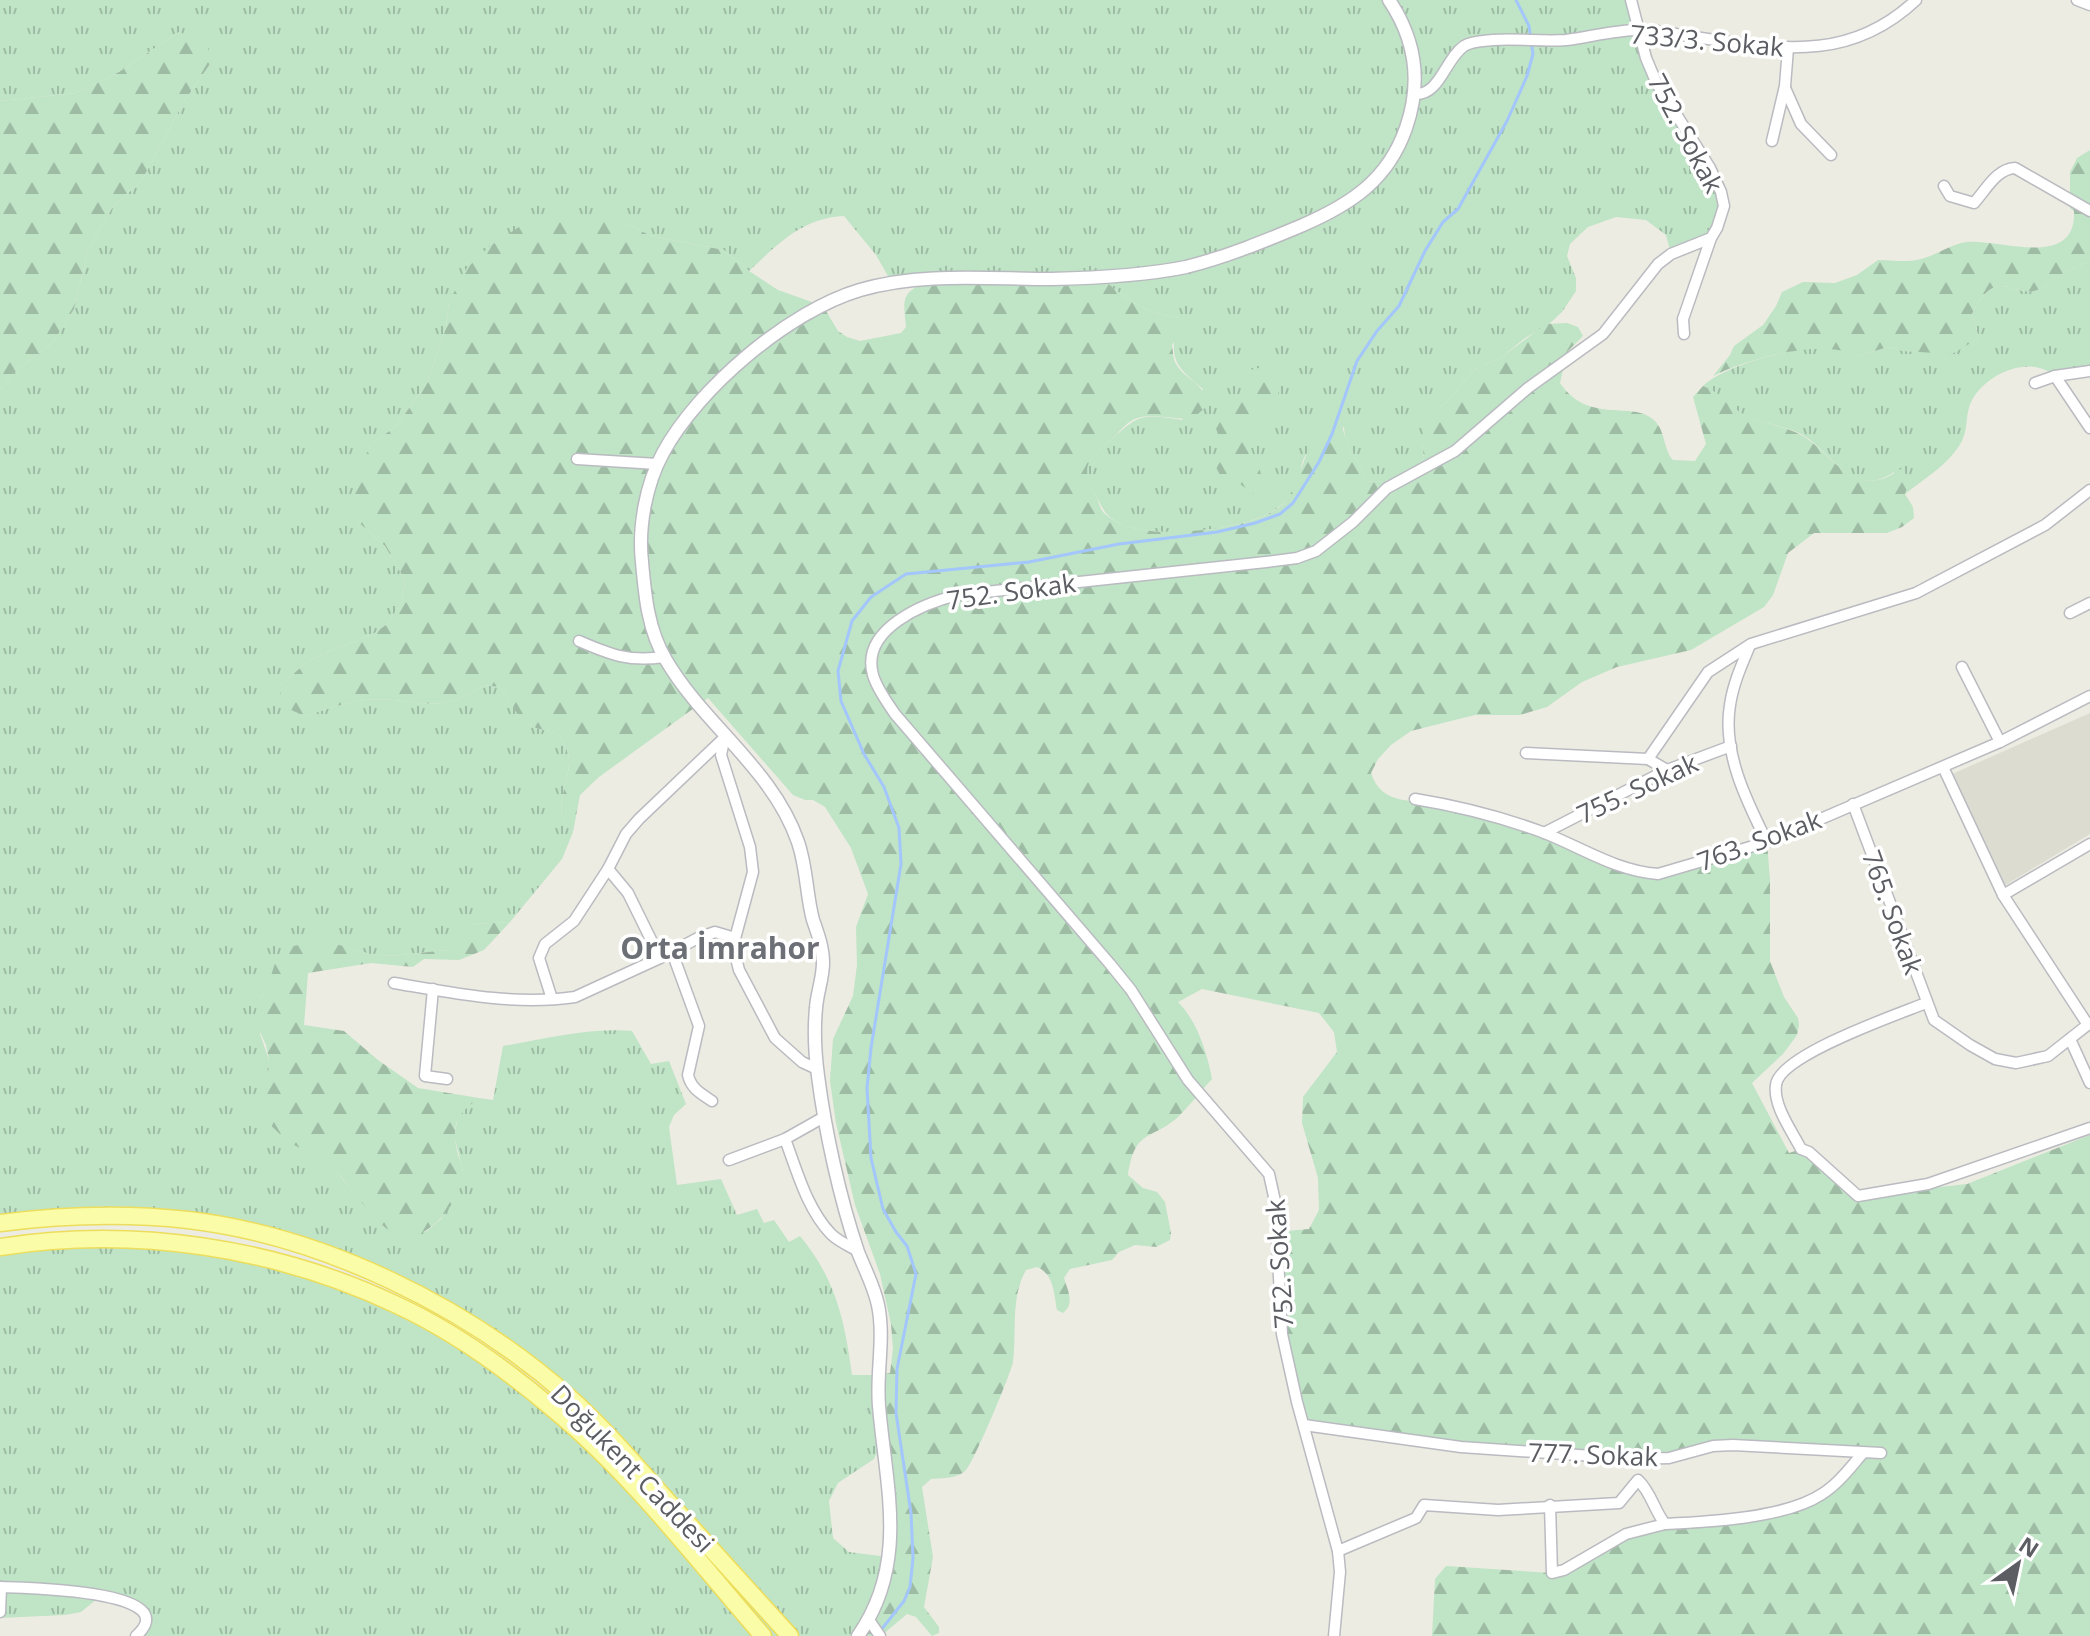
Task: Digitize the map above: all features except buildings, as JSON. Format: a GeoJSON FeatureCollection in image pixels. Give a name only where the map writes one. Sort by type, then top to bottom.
{"type":"FeatureCollection","features":[{"type":"Feature","properties":{"kind":"main road","name":"Doğukent Caddesi"},"geometry":{"type":"LineString","coordinates":[[0,1223],[112,1215],[189,1221],[258,1234],[338,1258],[416,1293],[462,1318],[517,1356],[578,1405],[610,1436],[763,1636]]}},
{"type":"Feature","properties":{"kind":"main road","name":"Doğukent Caddesi"},"geometry":{"type":"LineString","coordinates":[[0,1247],[34,1242],[112,1239],[187,1245],[254,1255],[330,1277],[397,1305],[451,1335],[565,1419],[659,1503],[790,1636]]}},
{"type":"Feature","properties":{"kind":"street"},"geometry":{"type":"LineString","coordinates":[[858,1636],[878,1601],[886,1570],[891,1516],[878,1402],[881,1357],[879,1306],[858,1251],[824,1117],[817,1069],[815,1011],[823,959],[797,839],[772,790],[682,684],[654,635],[647,607],[641,550],[645,502],[657,464],[704,396],[729,372],[763,343],[837,298],[892,283],[1054,279],[1148,273],[1185,267],[1231,254],[1326,214],[1368,190],[1383,173],[1404,137],[1414,94],[1413,48],[1407,30],[1389,0]]}},
{"type":"Feature","properties":{"kind":"street","name":"752. Sokak"},"geometry":{"type":"LineString","coordinates":[[1334,1636],[1340,1572],[1338,1551],[1282,1334],[1275,1201],[1269,1174],[1188,1080],[1131,990],[1110,964],[895,714],[872,673],[875,651],[886,632],[905,616],[931,603],[958,595],[1266,562],[1297,558],[1316,551],[1353,522],[1387,488],[1455,451],[1528,388],[1596,340],[1658,264],[1671,254],[1711,238],[1724,206],[1710,168],[1657,84],[1631,0]]}},
{"type":"Feature","properties":{"kind":"street","name":"733/3. Sokak"},"geometry":{"type":"LineString","coordinates":[[1414,94],[1423,94],[1432,89],[1452,59],[1465,46],[1478,41],[1563,40],[1639,29],[1788,48],[1846,41],[1874,32],[1916,0]]}},
{"type":"Feature","properties":{"kind":"street"},"geometry":{"type":"LineString","coordinates":[[2077,0],[2090,5]]}},
{"type":"Feature","properties":{"kind":"street"},"geometry":{"type":"LineString","coordinates":[[1772,141],[1785,86],[1788,48]]}},
{"type":"Feature","properties":{"kind":"street"},"geometry":{"type":"LineString","coordinates":[[1785,86],[1801,124],[1831,155]]}},
{"type":"Feature","properties":{"kind":"street"},"geometry":{"type":"LineString","coordinates":[[1944,186],[1950,196],[1974,203],[2006,168],[2015,168],[2090,211]]}},
{"type":"Feature","properties":{"kind":"street"},"geometry":{"type":"LineString","coordinates":[[1684,334],[1683,319],[1711,238]]}},
{"type":"Feature","properties":{"kind":"street"},"geometry":{"type":"LineString","coordinates":[[2035,383],[2055,376],[2090,371]]}},
{"type":"Feature","properties":{"kind":"street"},"geometry":{"type":"LineString","coordinates":[[2055,376],[2090,428]]}},
{"type":"Feature","properties":{"kind":"street"},"geometry":{"type":"LineString","coordinates":[[577,459],[657,464]]}},
{"type":"Feature","properties":{"kind":"street"},"geometry":{"type":"LineString","coordinates":[[1648,759],[1708,672],[1751,644],[1916,593],[2045,525],[2090,490]]}},
{"type":"Feature","properties":{"kind":"street"},"geometry":{"type":"LineString","coordinates":[[2070,613],[2090,603]]}},
{"type":"Feature","properties":{"kind":"street"},"geometry":{"type":"LineString","coordinates":[[579,641],[623,658],[664,657]]}},
{"type":"Feature","properties":{"kind":"street"},"geometry":{"type":"LineString","coordinates":[[1751,644],[1729,706],[1731,746],[1748,804],[1767,842]]}},
{"type":"Feature","properties":{"kind":"street"},"geometry":{"type":"LineString","coordinates":[[1962,667],[2000,742]]}},
{"type":"Feature","properties":{"kind":"street","name":"763. Sokak"},"geometry":{"type":"LineString","coordinates":[[1415,799],[1496,817],[1544,833],[1620,866],[1640,873],[1658,874],[1767,842],[2000,742],[2090,696]]}},
{"type":"Feature","properties":{"kind":"street"},"geometry":{"type":"LineString","coordinates":[[552,999],[539,958],[540,951],[574,921],[639,819],[725,736]]}},
{"type":"Feature","properties":{"kind":"street"},"geometry":{"type":"LineString","coordinates":[[725,736],[721,755],[750,847],[753,872],[735,938],[734,954],[739,970],[775,1038],[802,1062],[817,1069]]}},
{"type":"Feature","properties":{"kind":"street","name":"755. Sokak"},"geometry":{"type":"LineString","coordinates":[[1544,833],[1667,770],[1731,746]]}},
{"type":"Feature","properties":{"kind":"street"},"geometry":{"type":"LineString","coordinates":[[1526,753],[1648,759],[1667,770]]}},
{"type":"Feature","properties":{"kind":"street"},"geometry":{"type":"LineString","coordinates":[[1943,767],[2003,895],[2089,1024],[2070,1039],[2090,1083]]}},
{"type":"Feature","properties":{"kind":"street","name":"765. Sokak"},"geometry":{"type":"LineString","coordinates":[[1853,804],[1934,1020],[1949,1033],[1995,1059],[2016,1063],[2048,1056],[2070,1039]]}},
{"type":"Feature","properties":{"kind":"street"},"geometry":{"type":"LineString","coordinates":[[2003,895],[2090,844]]}},
{"type":"Feature","properties":{"kind":"street"},"geometry":{"type":"LineString","coordinates":[[608,869],[628,893],[660,958]]}},
{"type":"Feature","properties":{"kind":"street"},"geometry":{"type":"LineString","coordinates":[[394,983],[525,1001],[575,997],[715,932],[735,938]]}},
{"type":"Feature","properties":{"kind":"street"},"geometry":{"type":"LineString","coordinates":[[672,952],[699,1026],[689,1082],[712,1101]]}},
{"type":"Feature","properties":{"kind":"street"},"geometry":{"type":"LineString","coordinates":[[433,989],[425,1076],[447,1079]]}},
{"type":"Feature","properties":{"kind":"street"},"geometry":{"type":"LineString","coordinates":[[1926,1003],[1849,1032],[1782,1072],[1776,1084],[1778,1101],[1805,1150],[1858,1196],[1928,1184],[2090,1128]]}},
{"type":"Feature","properties":{"kind":"street"},"geometry":{"type":"LineString","coordinates":[[729,1160],[785,1139],[824,1117]]}},
{"type":"Feature","properties":{"kind":"street"},"geometry":{"type":"LineString","coordinates":[[785,1139],[806,1196],[817,1214],[832,1235],[858,1251]]}},
{"type":"Feature","properties":{"kind":"street","name":"777. Sokak"},"geometry":{"type":"LineString","coordinates":[[1304,1425],[1461,1447],[1636,1459],[1669,1458],[1713,1446],[1733,1445],[1881,1453]]}},
{"type":"Feature","properties":{"kind":"street"},"geometry":{"type":"LineString","coordinates":[[1550,1505],[1552,1573],[1564,1570],[1626,1534],[1665,1524],[1756,1516],[1798,1505],[1824,1493],[1862,1454]]}},
{"type":"Feature","properties":{"kind":"street"},"geometry":{"type":"LineString","coordinates":[[1636,1459],[1638,1480],[1646,1487],[1654,1511],[1665,1524]]}},
{"type":"Feature","properties":{"kind":"street"},"geometry":{"type":"LineString","coordinates":[[1338,1551],[1416,1518],[1424,1505],[1498,1510],[1619,1503],[1638,1480]]}},
{"type":"Feature","properties":{"kind":"street"},"geometry":{"type":"LineString","coordinates":[[0,1612],[1,1587],[69,1590],[111,1597],[141,1610],[144,1627],[136,1636]]}},
{"type":"Feature","properties":{"kind":"street"},"geometry":{"type":"LineString","coordinates":[[869,1620],[880,1636]]}},
{"type":"Feature","properties":{"kind":"shaded area"},"geometry":{"type":"Polygon","coordinates":[[[2090,713],[2090,834],[2004,886],[1950,775],[2090,713]]]}},
{"type":"Feature","properties":{"kind":"green space"},"geometry":{"type":"Polygon","coordinates":[[[0,0],[1631,0],[1646,58],[1710,168],[1724,206],[1711,238],[1671,254],[1666,235],[1646,220],[1616,217],[1588,227],[1570,244],[1567,256],[1576,278],[1576,291],[1562,312],[1503,356],[1474,370],[1448,401],[1437,409],[1422,444],[1424,458],[1398,477],[1367,481],[1345,437],[1344,427],[1308,452],[1291,495],[1261,517],[1188,532],[1148,531],[1117,522],[1102,506],[1090,484],[1087,468],[1098,452],[1136,420],[1159,417],[1182,420],[1203,389],[1185,373],[1176,359],[1174,342],[1179,318],[1137,304],[1101,277],[892,283],[876,255],[844,216],[803,227],[749,271],[724,250],[651,236],[626,223],[592,219],[449,302],[446,328],[427,383],[397,425],[370,446],[354,518],[385,546],[405,580],[402,602],[387,624],[375,633],[309,660],[281,685],[304,716],[376,699],[435,704],[466,696],[484,685],[499,687],[525,722],[560,736],[569,760],[562,814],[565,824],[573,832],[562,859],[510,922],[473,924],[454,947],[446,950],[392,956],[370,954],[325,941],[272,977],[259,998],[260,1034],[269,1060],[267,1121],[293,1144],[312,1152],[334,1169],[384,1227],[415,1234],[427,1231],[441,1219],[463,1171],[454,1135],[458,1118],[465,1107],[479,1098],[493,1100],[503,1046],[583,1032],[632,1031],[651,1064],[669,1061],[686,1104],[674,1115],[669,1127],[677,1185],[721,1179],[737,1215],[757,1209],[764,1223],[774,1220],[789,1242],[800,1236],[822,1268],[837,1302],[852,1375],[880,1375],[884,1438],[874,1459],[838,1483],[829,1501],[833,1538],[849,1552],[888,1557],[858,1636],[136,1636],[144,1627],[141,1610],[102,1595],[81,1612],[0,1618],[0,1247],[187,1245],[330,1277],[451,1335],[677,1511],[517,1356],[338,1258],[189,1221],[0,1223],[0,389],[16,371],[53,342],[74,309],[88,250],[112,208],[142,180],[183,103],[210,64],[179,32],[119,72],[76,93],[0,101],[0,0]]]}},
{"type":"Feature","properties":{"kind":"green space"},"geometry":{"type":"Polygon","coordinates":[[[179,32],[207,42],[210,64],[183,103],[142,180],[112,208],[88,250],[74,309],[53,342],[16,371],[0,389],[0,101],[76,93],[119,72],[179,32]]]}},
{"type":"Feature","properties":{"kind":"green space"},"geometry":{"type":"Polygon","coordinates":[[[2090,150],[2090,261],[2040,289],[2022,291],[1998,286],[1990,290],[1972,314],[1979,338],[1952,354],[1888,347],[1858,356],[1825,349],[1785,352],[1713,376],[1734,346],[1763,325],[1782,292],[1803,282],[1835,283],[1857,275],[1878,260],[1915,260],[1967,242],[2034,248],[2063,240],[2072,229],[2074,211],[2070,208],[2070,172],[2077,158],[2090,150]]]}},
{"type":"Feature","properties":{"kind":"green space"},"geometry":{"type":"Polygon","coordinates":[[[558,212],[626,223],[651,236],[724,250],[778,290],[823,306],[838,331],[860,341],[901,333],[906,327],[906,297],[930,280],[1101,277],[1137,304],[1179,318],[1183,329],[1172,345],[1174,360],[1203,393],[1206,407],[1193,418],[1145,416],[1134,420],[1126,424],[1088,464],[1088,477],[1103,512],[1132,528],[1179,532],[1214,529],[1251,521],[1274,511],[1290,495],[1313,440],[1329,420],[1340,418],[1345,437],[1367,481],[1390,480],[1406,473],[1424,458],[1424,424],[1437,409],[1448,401],[1474,370],[1503,356],[1546,324],[1567,323],[1578,327],[1583,336],[1567,352],[1560,383],[1572,396],[1597,408],[1646,415],[1659,426],[1673,460],[1695,461],[1706,444],[1693,397],[1703,386],[1743,414],[1801,435],[1839,467],[1860,479],[1872,481],[1885,478],[1901,469],[1910,478],[1905,494],[1913,507],[1914,518],[1887,533],[1814,533],[1788,553],[1773,595],[1764,607],[1691,650],[1617,667],[1582,682],[1547,707],[1520,715],[1475,715],[1411,731],[1391,745],[1378,759],[1371,773],[1376,784],[1391,796],[1444,804],[1658,874],[1767,842],[1770,961],[1799,1025],[1797,1035],[1783,1054],[1752,1083],[1789,1153],[1801,1149],[1858,1196],[1967,1184],[2090,1135],[2090,1636],[1432,1636],[1435,1579],[1446,1566],[1552,1573],[1626,1534],[1756,1516],[1811,1500],[1861,1454],[1733,1445],[1689,1455],[1553,1454],[1305,1422],[1282,1334],[1276,1232],[1309,1229],[1319,1210],[1318,1178],[1302,1123],[1303,1097],[1337,1052],[1334,1032],[1319,1013],[1202,989],[1178,1002],[1191,1018],[1200,1038],[1212,1079],[1178,1117],[1140,1142],[1128,1175],[1143,1188],[1157,1192],[1165,1202],[1170,1240],[1156,1247],[1135,1245],[1119,1252],[1112,1260],[1070,1269],[1064,1278],[1070,1301],[1063,1313],[1057,1310],[1047,1274],[1037,1267],[1026,1270],[1016,1304],[1013,1362],[970,1464],[959,1475],[931,1479],[922,1487],[933,1557],[924,1607],[939,1627],[939,1633],[932,1636],[916,1617],[907,1614],[881,1636],[858,1636],[886,1570],[880,1375],[890,1373],[893,1349],[880,1274],[855,1205],[836,1123],[830,1081],[833,1039],[853,996],[857,965],[856,927],[868,894],[851,848],[825,807],[793,795],[708,698],[599,777],[580,795],[573,832],[565,824],[562,814],[569,760],[560,736],[524,722],[499,687],[484,685],[466,696],[435,704],[376,699],[304,716],[279,704],[281,685],[309,660],[375,633],[387,624],[402,602],[405,580],[385,546],[354,518],[354,483],[370,446],[397,425],[427,383],[446,328],[449,302],[466,269],[490,246],[519,227],[558,212]]]}},
{"type":"Feature","properties":{"kind":"green space"},"geometry":{"type":"Polygon","coordinates":[[[2090,261],[2090,371],[2055,376],[2045,370],[2021,367],[1997,376],[1971,402],[1964,437],[1952,456],[1905,494],[1906,488],[1894,472],[1866,481],[1854,477],[1801,434],[1748,417],[1703,386],[1744,364],[1780,353],[1815,348],[1836,348],[1858,356],[1888,347],[1903,351],[1952,353],[1979,338],[1972,314],[1990,290],[1998,286],[2022,291],[2040,289],[2090,261]]]}},
{"type":"Feature","properties":{"kind":"green space"},"geometry":{"type":"Polygon","coordinates":[[[1269,368],[1278,379],[1278,394],[1250,443],[1261,481],[1268,490],[1266,497],[1259,498],[1236,481],[1221,477],[1216,467],[1219,437],[1213,420],[1216,412],[1231,414],[1246,393],[1250,370],[1269,368]]]}},
{"type":"Feature","properties":{"kind":"green space"},"geometry":{"type":"Polygon","coordinates":[[[510,922],[484,950],[459,960],[424,959],[413,967],[371,963],[308,973],[304,1025],[344,1031],[418,1088],[479,1098],[460,1116],[455,1129],[463,1173],[451,1205],[438,1221],[421,1233],[405,1236],[391,1231],[378,1221],[331,1167],[290,1143],[266,1121],[269,1060],[254,1019],[259,998],[266,991],[277,957],[293,946],[326,941],[370,954],[392,956],[446,950],[454,946],[473,924],[510,922]]]}},
{"type":"Feature","properties":{"kind":"waterway"},"geometry":{"type":"LineString","coordinates":[[881,1630],[904,1601],[910,1587],[913,1558],[911,1513],[896,1413],[897,1369],[916,1274],[907,1246],[883,1209],[871,1158],[867,1088],[871,1048],[901,864],[899,828],[884,787],[864,754],[841,701],[838,671],[852,621],[871,597],[906,574],[1029,562],[1119,544],[1217,532],[1280,514],[1293,503],[1319,462],[1332,434],[1357,361],[1399,306],[1425,251],[1443,222],[1458,209],[1507,121],[1527,76],[1533,54],[1529,26],[1516,0]]}},
{"type":"Feature","properties":{"kind":"district","name":"Orta İmrahor"},"geometry":{"type":"Point","coordinates":[720,947]}}]}
